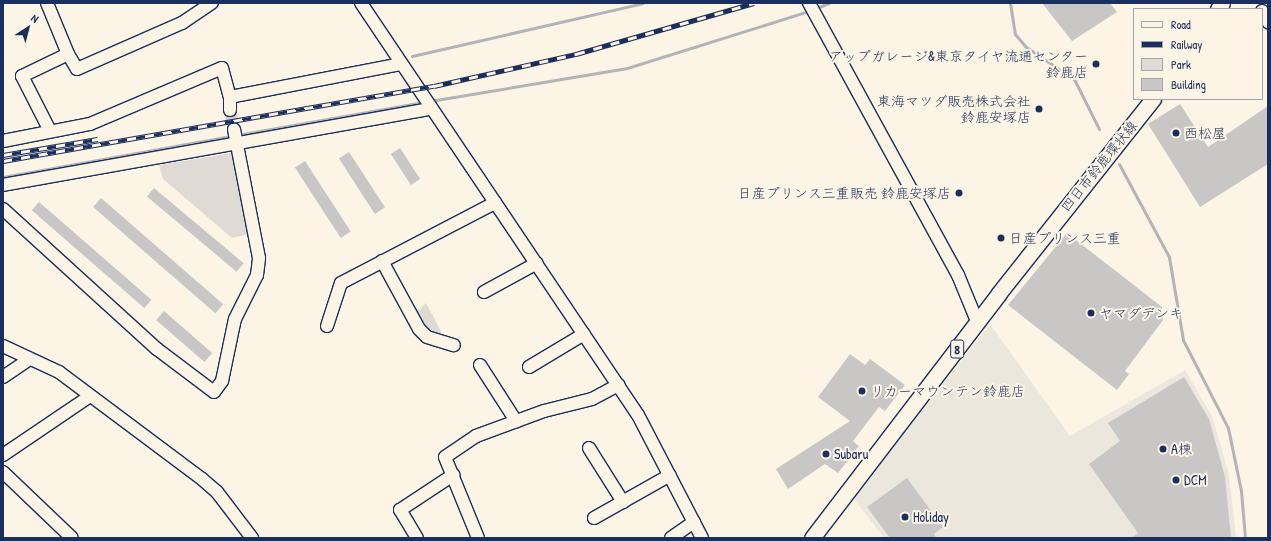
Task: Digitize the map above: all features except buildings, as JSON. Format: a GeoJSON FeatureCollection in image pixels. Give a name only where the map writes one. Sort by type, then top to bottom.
{"type":"FeatureCollection","features":[{"type":"Feature","properties":{"kind":"main road","name":"四日市鈴鹿環状線"},"geometry":{"type":"LineString","coordinates":[[812,538],[977,321],[1152,100]]}},
{"type":"Feature","properties":{"kind":"street"},"geometry":{"type":"LineString","coordinates":[[47,3],[68,54],[77,69],[182,23],[212,3]]}},
{"type":"Feature","properties":{"kind":"street"},"geometry":{"type":"LineString","coordinates":[[361,3],[618,385],[670,475],[702,538]]}},
{"type":"Feature","properties":{"kind":"street"},"geometry":{"type":"LineString","coordinates":[[811,7],[958,275],[977,321]]}},
{"type":"Feature","properties":{"kind":"street"},"geometry":{"type":"LineString","coordinates":[[50,131],[22,76],[68,54]]}},
{"type":"Feature","properties":{"kind":"street"},"geometry":{"type":"LineString","coordinates":[[230,97],[401,64]]}},
{"type":"Feature","properties":{"kind":"street"},"geometry":{"type":"LineString","coordinates":[[3,141],[90,124],[222,68],[230,97],[230,110]]}},
{"type":"Feature","properties":{"kind":"street"},"geometry":{"type":"LineString","coordinates":[[3,185],[236,136],[428,104]]}},
{"type":"Feature","properties":{"kind":"street"},"geometry":{"type":"LineString","coordinates":[[3,208],[157,349],[214,392],[222,381],[235,319],[257,275],[259,258],[236,136]]}},
{"type":"Feature","properties":{"kind":"street"},"geometry":{"type":"LineString","coordinates":[[327,326],[340,283],[495,203]]}},
{"type":"Feature","properties":{"kind":"street"},"geometry":{"type":"LineString","coordinates":[[382,261],[419,329],[427,337],[454,345]]}},
{"type":"Feature","properties":{"kind":"street"},"geometry":{"type":"LineString","coordinates":[[484,292],[537,263]]}},
{"type":"Feature","properties":{"kind":"street"},"geometry":{"type":"LineString","coordinates":[[529,367],[584,334]]}},
{"type":"Feature","properties":{"kind":"street"},"geometry":{"type":"LineString","coordinates":[[3,346],[59,372],[202,479],[252,538]]}},
{"type":"Feature","properties":{"kind":"street"},"geometry":{"type":"LineString","coordinates":[[3,376],[30,359]]}},
{"type":"Feature","properties":{"kind":"street"},"geometry":{"type":"LineString","coordinates":[[480,366],[516,421]]}},
{"type":"Feature","properties":{"kind":"street"},"geometry":{"type":"LineString","coordinates":[[478,538],[445,457],[476,436],[516,421],[592,399],[618,385]]}},
{"type":"Feature","properties":{"kind":"street"},"geometry":{"type":"LineString","coordinates":[[3,455],[90,396]]}},
{"type":"Feature","properties":{"kind":"street"},"geometry":{"type":"LineString","coordinates":[[589,448],[623,502]]}},
{"type":"Feature","properties":{"kind":"street"},"geometry":{"type":"LineString","coordinates":[[3,472],[72,538]]}},
{"type":"Feature","properties":{"kind":"street"},"geometry":{"type":"LineString","coordinates":[[417,538],[400,510],[453,475]]}},
{"type":"Feature","properties":{"kind":"street"},"geometry":{"type":"LineString","coordinates":[[594,518],[670,475]]}},
{"type":"Feature","properties":{"kind":"street"},"geometry":{"type":"LineString","coordinates":[[671,538],[694,522]]}},
{"type":"Feature","properties":{"kind":"shaded area"},"geometry":{"type":"Polygon","coordinates":[[[990,324],[1070,436],[1185,370],[1212,416],[1229,474],[1236,538],[884,538],[853,498],[990,324]]]}},
{"type":"Feature","properties":{"kind":"green space"},"geometry":{"type":"Polygon","coordinates":[[[232,153],[236,155],[249,234],[232,238],[163,179],[159,165],[232,153]]]}},
{"type":"Feature","properties":{"kind":"green space"},"geometry":{"type":"Polygon","coordinates":[[[426,303],[441,331],[440,337],[425,329],[416,313],[426,303]]]}},
{"type":"Feature","properties":{"kind":"waterway"},"geometry":{"type":"LineString","coordinates":[[412,56],[643,3]]}},
{"type":"Feature","properties":{"kind":"waterway"},"geometry":{"type":"LineString","coordinates":[[814,9],[829,3]]}},
{"type":"Feature","properties":{"kind":"waterway"},"geometry":{"type":"LineString","coordinates":[[1010,3],[1015,34],[1026,47],[1074,79],[1099,129]]}},
{"type":"Feature","properties":{"kind":"waterway"},"geometry":{"type":"LineString","coordinates":[[430,101],[627,68],[809,11]]}},
{"type":"Feature","properties":{"kind":"waterway"},"geometry":{"type":"LineString","coordinates":[[237,135],[425,102]]}},
{"type":"Feature","properties":{"kind":"waterway"},"geometry":{"type":"LineString","coordinates":[[3,177],[232,136]]}},
{"type":"Feature","properties":{"kind":"waterway"},"geometry":{"type":"LineString","coordinates":[[1119,164],[1169,257],[1183,340],[1228,428],[1241,491],[1245,538]]}},
{"type":"Feature","properties":{"kind":"tunnel"},"geometry":{"type":"LineString","coordinates":[[230,110],[234,129]]}},
{"type":"Feature","properties":{"kind":"railway"},"geometry":{"type":"LineString","coordinates":[[3,161],[434,86],[576,54],[754,3]]}},
{"type":"Feature","properties":{"kind":"railway"},"geometry":{"type":"LineString","coordinates":[[3,155],[98,139]]}},
{"type":"Feature","properties":{"kind":"place","name":"アップガレージ&東京タイヤ流通センター 鈴鹿店"},"geometry":{"type":"Point","coordinates":[1096,64]}},
{"type":"Feature","properties":{"kind":"place","name":"東海マツダ販売株式会社 鈴鹿安塚店"},"geometry":{"type":"Point","coordinates":[1039,109]}},
{"type":"Feature","properties":{"kind":"place","name":"西松屋"},"geometry":{"type":"Point","coordinates":[1176,133]}},
{"type":"Feature","properties":{"kind":"place","name":"日産プリンス三重販売 鈴鹿安塚店"},"geometry":{"type":"Point","coordinates":[959,193]}},
{"type":"Feature","properties":{"kind":"place","name":"日産プリンス三重"},"geometry":{"type":"Point","coordinates":[1001,238]}},
{"type":"Feature","properties":{"kind":"place","name":"ヤマダデンキ"},"geometry":{"type":"Point","coordinates":[1091,313]}},
{"type":"Feature","properties":{"kind":"place","name":"リカーマウンテン鈴鹿店"},"geometry":{"type":"Point","coordinates":[862,391]}},
{"type":"Feature","properties":{"kind":"place","name":"A棟"},"geometry":{"type":"Point","coordinates":[1163,449]}},
{"type":"Feature","properties":{"kind":"place","name":"Subaru"},"geometry":{"type":"Point","coordinates":[826,454]}},
{"type":"Feature","properties":{"kind":"place","name":"DCM"},"geometry":{"type":"Point","coordinates":[1176,480]}},
{"type":"Feature","properties":{"kind":"place","name":"Holiday"},"geometry":{"type":"Point","coordinates":[905,517]}}]}
